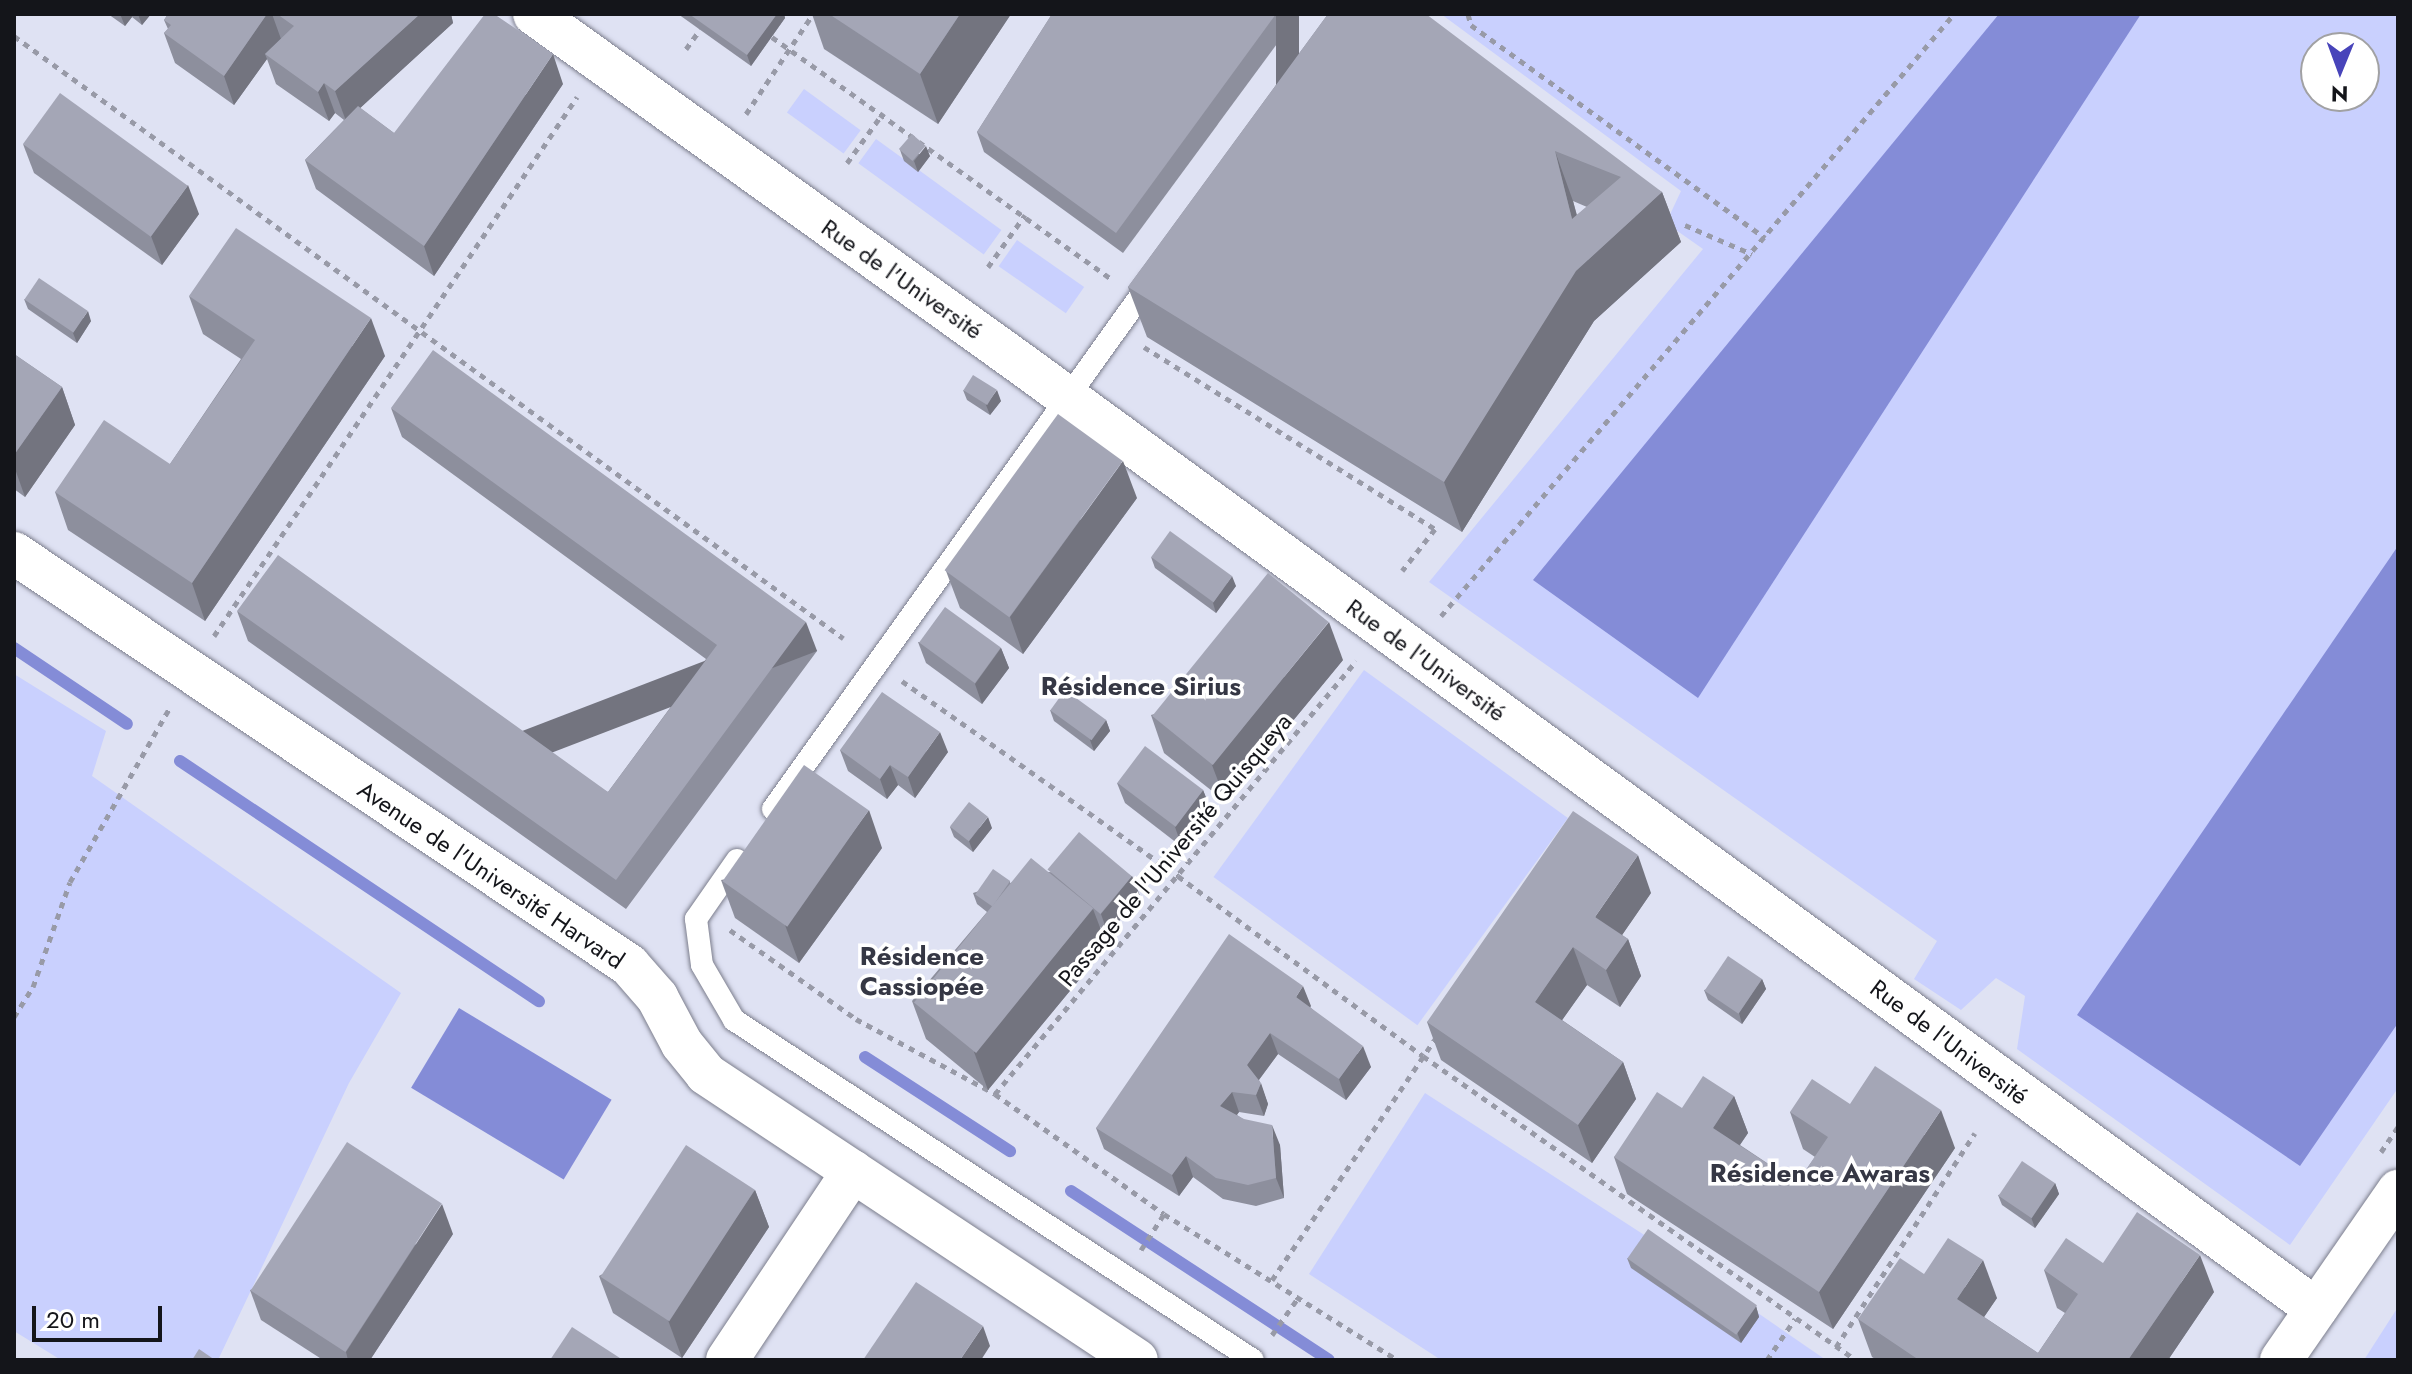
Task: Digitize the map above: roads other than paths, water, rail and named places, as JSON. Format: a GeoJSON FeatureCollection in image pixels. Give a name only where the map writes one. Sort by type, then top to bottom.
{"type":"FeatureCollection","features":[{"type":"Feature","properties":{"kind":"street","name":"Rue de l'Université"},"geometry":{"type":"LineString","coordinates":[[534,14],[2316,1309]]}},
{"type":"Feature","properties":{"kind":"street","name":"Avenue de l'Université Harvard"},"geometry":{"type":"LineString","coordinates":[[14,553],[180,691],[629,965],[657,997],[682,1044],[706,1074],[1137,1360]]}},
{"type":"Feature","properties":{"kind":"street"},"geometry":{"type":"LineString","coordinates":[[727,1360],[853,1171]]}},
{"type":"Feature","properties":{"kind":"street"},"geometry":{"type":"LineString","coordinates":[[2281,1360],[2398,1191]]}},
{"type":"Feature","properties":{"kind":"lane"},"geometry":{"type":"LineString","coordinates":[[1166,260],[696,919],[702,965],[734,1020],[1259,1353]]}},
{"type":"Feature","properties":{"kind":"water"},"geometry":{"type":"Polygon","coordinates":[[[1999,14],[2141,14],[1698,698],[1533,580],[1999,14]]]}},
{"type":"Feature","properties":{"kind":"water"},"geometry":{"type":"Polygon","coordinates":[[[2398,546],[2398,1023],[2300,1166],[2077,1015],[2398,546]]]}},
{"type":"Feature","properties":{"kind":"water"},"geometry":{"type":"Polygon","coordinates":[[[459,1008],[612,1100],[564,1179],[411,1088],[459,1008]]]}},
{"type":"Feature","properties":{"kind":"waterway"},"geometry":{"type":"LineString","coordinates":[[14,648],[127,724]]}},
{"type":"Feature","properties":{"kind":"waterway"},"geometry":{"type":"LineString","coordinates":[[180,761],[539,1001]]}},
{"type":"Feature","properties":{"kind":"waterway"},"geometry":{"type":"LineString","coordinates":[[865,1057],[1010,1151]]}},
{"type":"Feature","properties":{"kind":"waterway"},"geometry":{"type":"LineString","coordinates":[[1071,1191],[1329,1360]]}},
{"type":"Feature","properties":{"kind":"district","name":"Résidence Sirius"},"geometry":{"type":"Point","coordinates":[1141,687]}},
{"type":"Feature","properties":{"kind":"district","name":"Résidence Cassiopée"},"geometry":{"type":"Point","coordinates":[922,972]}},
{"type":"Feature","properties":{"kind":"district","name":"Résidence Awaras"},"geometry":{"type":"Point","coordinates":[1820,1174]}}]}
